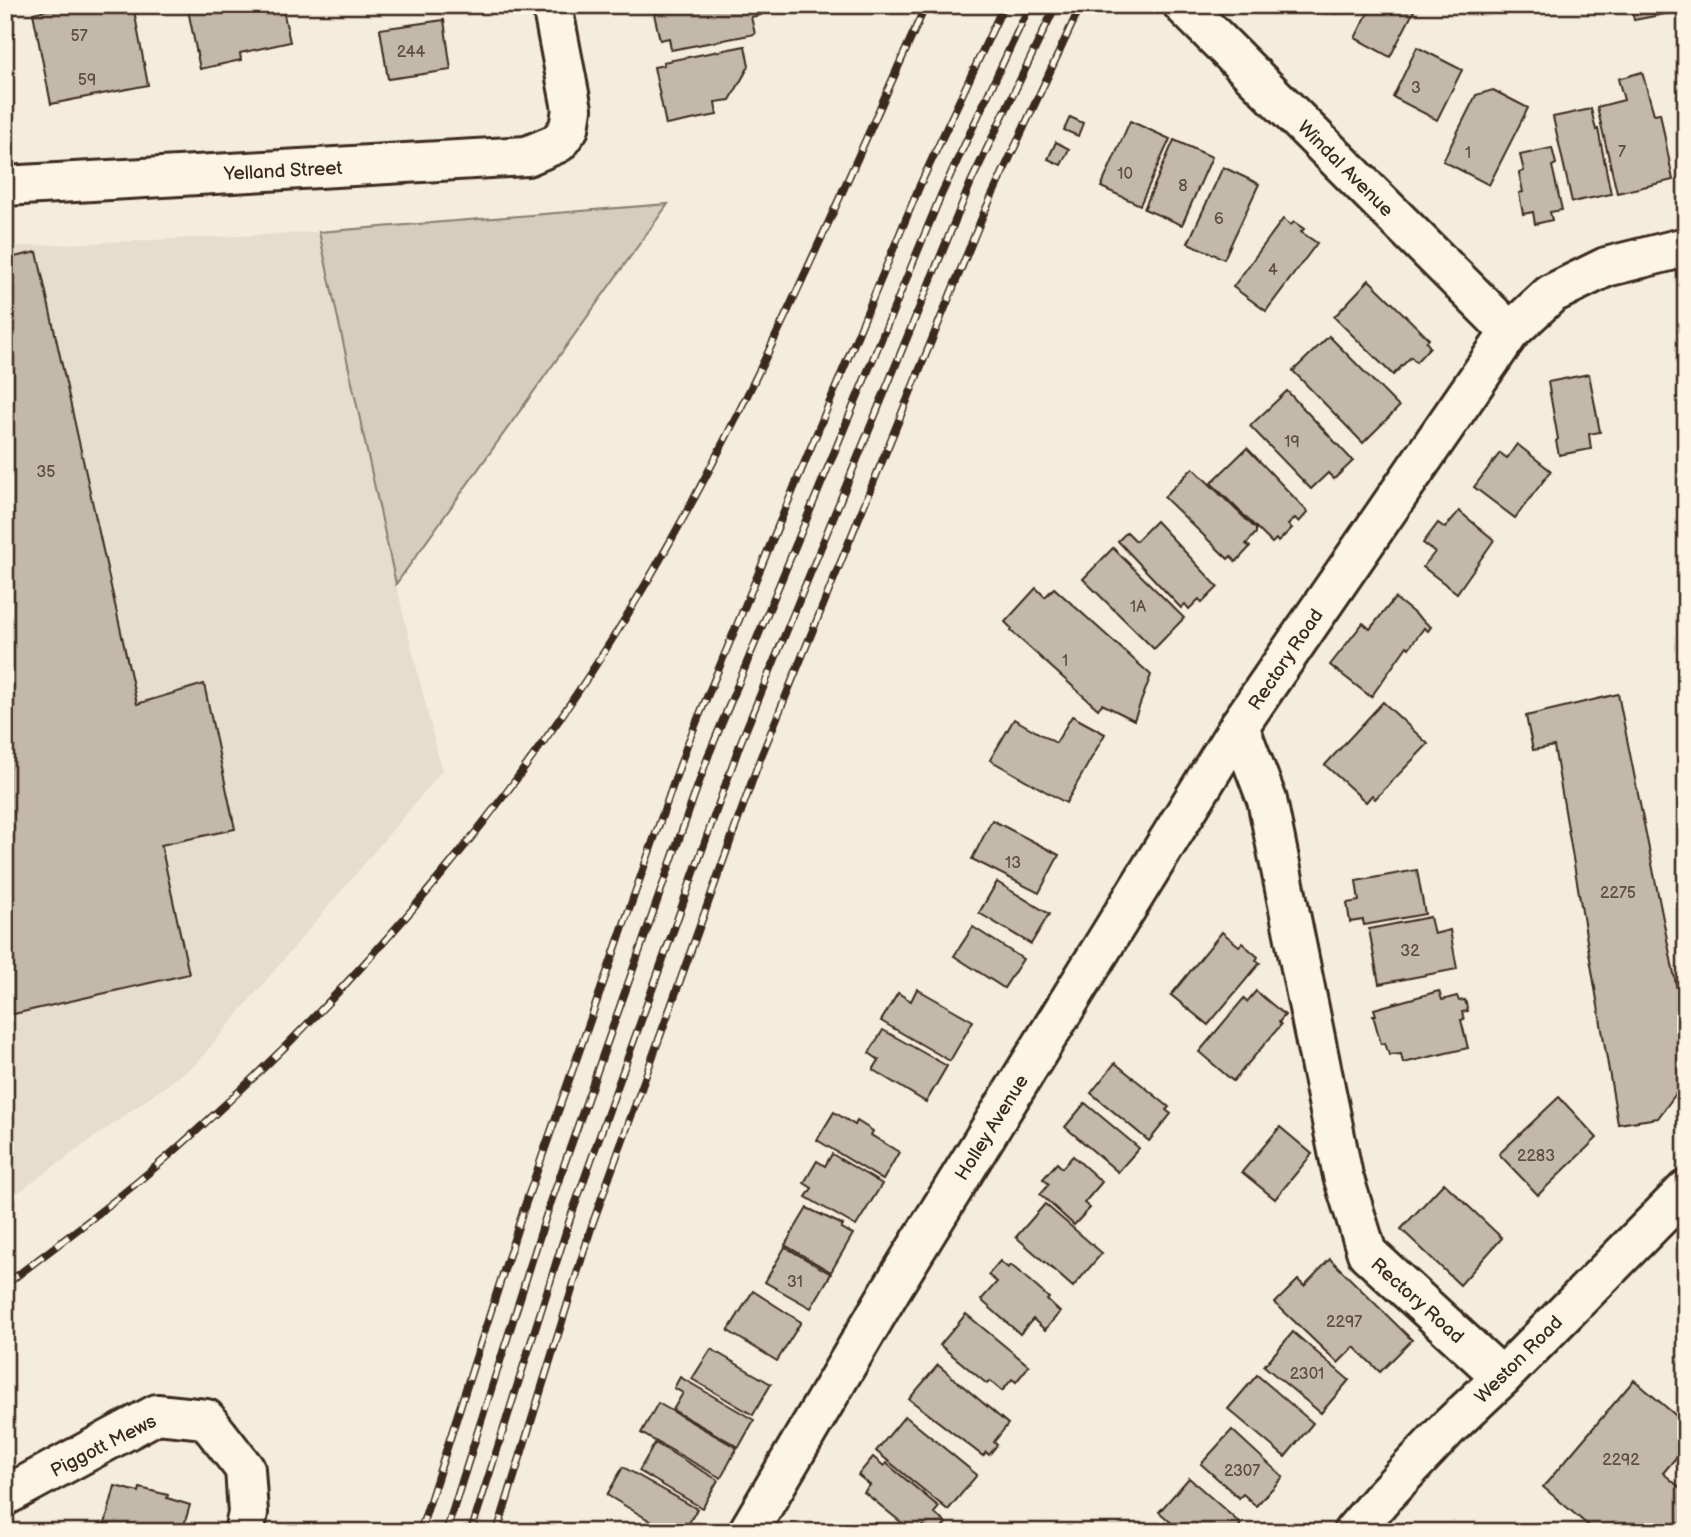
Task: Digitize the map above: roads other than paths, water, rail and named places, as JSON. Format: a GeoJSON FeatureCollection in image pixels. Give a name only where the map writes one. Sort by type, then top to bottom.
{"type":"FeatureCollection","features":[{"type":"Feature","properties":{"kind":"street","name":"Yelland Street"},"geometry":{"type":"LineString","coordinates":[[5,186],[527,156],[558,143],[569,128],[572,109],[552,5]]}},
{"type":"Feature","properties":{"kind":"street","name":"Windal Avenue"},"geometry":{"type":"LineString","coordinates":[[1183,5],[1510,332]]}},
{"type":"Feature","properties":{"kind":"street","name":"Rectory Road"},"geometry":{"type":"LineString","coordinates":[[1502,1377],[1367,1253],[1343,1176],[1267,800],[1239,726],[1510,332],[1551,294],[1606,267],[1686,247]]}},
{"type":"Feature","properties":{"kind":"street","name":"Holley Avenue"},"geometry":{"type":"LineString","coordinates":[[748,1532],[892,1288],[1239,726]]}},
{"type":"Feature","properties":{"kind":"street","name":"Weston Road"},"geometry":{"type":"LineString","coordinates":[[1353,1532],[1448,1428],[1502,1377],[1686,1189]]}},
{"type":"Feature","properties":{"kind":"street","name":"Piggott Mews"},"geometry":{"type":"LineString","coordinates":[[5,1496],[157,1414],[206,1419],[245,1469],[248,1513],[244,1532]]}},
{"type":"Feature","properties":{"kind":"railway"},"geometry":{"type":"LineString","coordinates":[[5,1285],[171,1154],[324,1007],[446,870],[557,723],[654,570],[729,432],[797,291],[926,5]]}},
{"type":"Feature","properties":{"kind":"railway"},"geometry":{"type":"LineString","coordinates":[[420,1532],[524,1208],[687,745],[920,185],[1004,5]]}},
{"type":"Feature","properties":{"kind":"railway"},"geometry":{"type":"LineString","coordinates":[[446,1532],[546,1216],[709,754],[941,195],[1030,5]]}},
{"type":"Feature","properties":{"kind":"railway"},"geometry":{"type":"LineString","coordinates":[[471,1532],[570,1219],[740,744],[971,182],[1056,5]]}},
{"type":"Feature","properties":{"kind":"railway"},"geometry":{"type":"LineString","coordinates":[[497,1532],[592,1225],[760,759],[983,215],[1081,5]]}}]}
